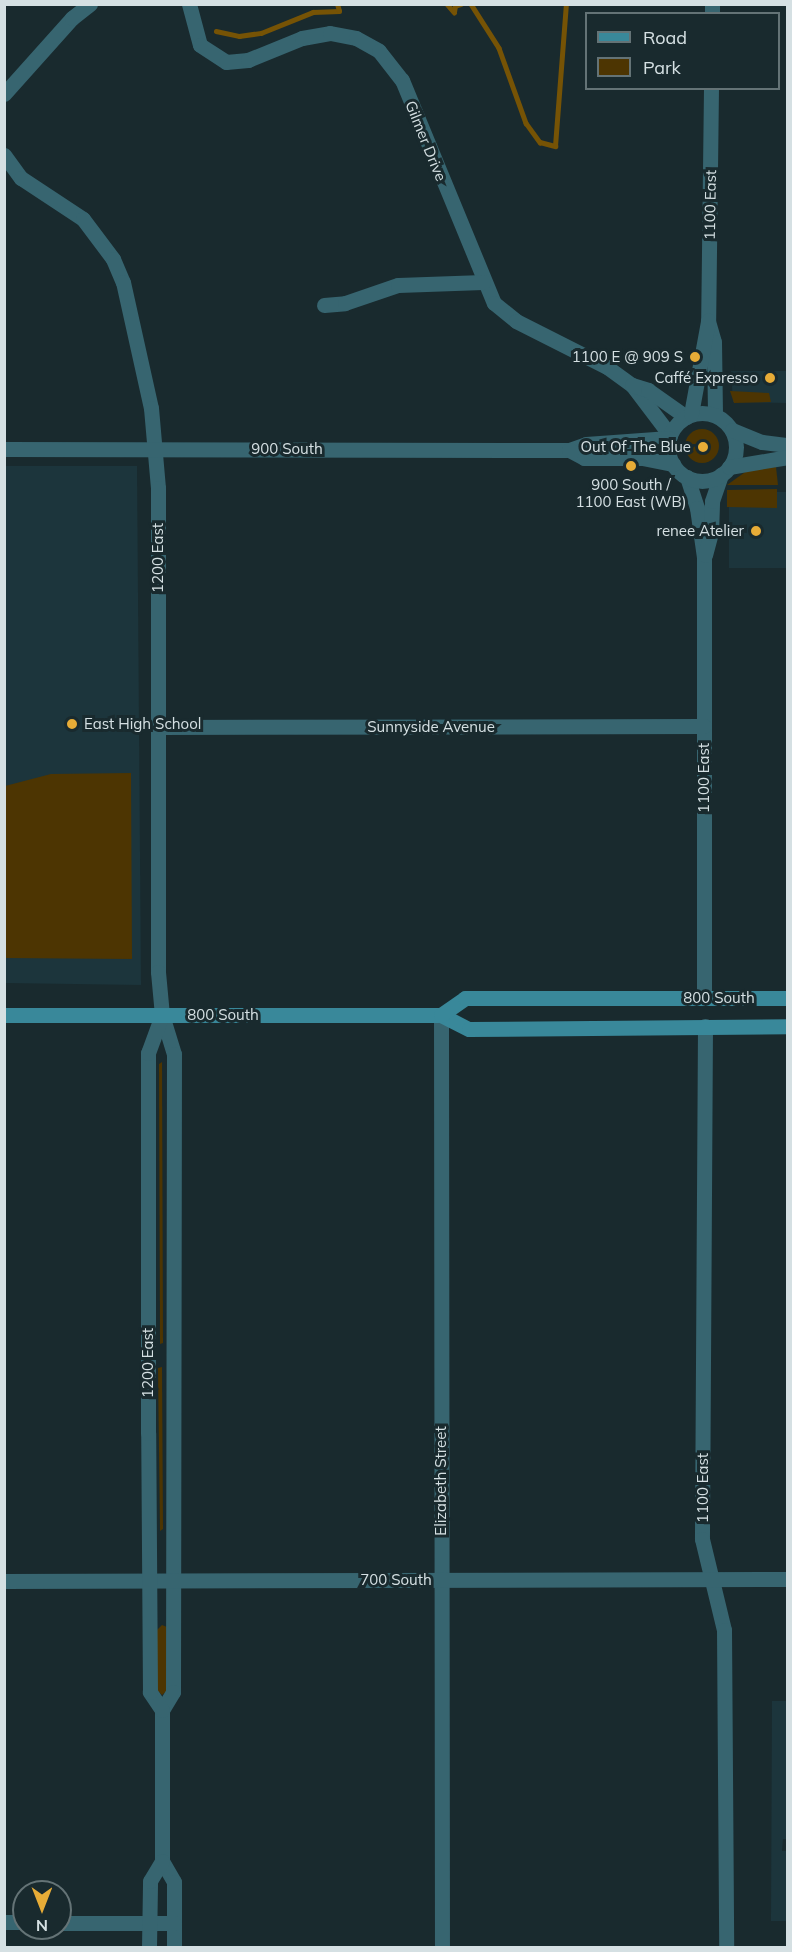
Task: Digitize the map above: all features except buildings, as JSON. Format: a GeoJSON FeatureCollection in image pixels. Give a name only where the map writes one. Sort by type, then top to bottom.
{"type":"FeatureCollection","features":[{"type":"Feature","properties":{"kind":"main road","name":"800 South"},"geometry":{"type":"LineString","coordinates":[[441,1016],[465,998],[788,998]]}},
{"type":"Feature","properties":{"kind":"main road","name":"800 South"},"geometry":{"type":"LineString","coordinates":[[4,1014],[441,1016],[469,1029],[788,1026]]}},
{"type":"Feature","properties":{"kind":"street"},"geometry":{"type":"LineString","coordinates":[[4,94],[72,18],[90,4]]}},
{"type":"Feature","properties":{"kind":"street","name":"Gilmer Drive"},"geometry":{"type":"LineString","coordinates":[[189,4],[200,45],[226,62],[248,60],[302,38],[330,33],[356,38],[384,55],[402,80],[483,282],[494,303],[508,316],[607,367],[632,386],[669,437]]}},
{"type":"Feature","properties":{"kind":"street","name":"1100 East"},"geometry":{"type":"LineString","coordinates":[[688,416],[708,321],[711,90]]}},
{"type":"Feature","properties":{"kind":"street","name":"1200 East"},"geometry":{"type":"LineString","coordinates":[[4,155],[21,178],[83,219],[116,265],[151,408],[155,449],[158,972],[162,1015],[174,1054],[173,1692],[162,1710],[162,1861],[174,1882],[174,1947]]}},
{"type":"Feature","properties":{"kind":"street"},"geometry":{"type":"LineString","coordinates":[[324,305],[345,303],[398,285],[483,282]]}},
{"type":"Feature","properties":{"kind":"street","name":"1100 East"},"geometry":{"type":"LineString","coordinates":[[708,321],[714,342],[715,415]]}},
{"type":"Feature","properties":{"kind":"street","name":"Gilmer Drive"},"geometry":{"type":"LineString","coordinates":[[632,386],[648,390],[688,416]]}},
{"type":"Feature","properties":{"kind":"street"},"geometry":{"type":"LineString","coordinates":[[788,445],[762,442],[732,430],[715,415],[688,416],[669,437],[673,464],[687,477],[710,480],[725,471],[788,457]]}},
{"type":"Feature","properties":{"kind":"street"},"geometry":{"type":"LineString","coordinates":[[725,471],[736,453],[732,430]]}},
{"type":"Feature","properties":{"kind":"street","name":"900 South"},"geometry":{"type":"LineString","coordinates":[[4,449],[569,450],[586,444],[669,437]]}},
{"type":"Feature","properties":{"kind":"street","name":"900 South"},"geometry":{"type":"LineString","coordinates":[[569,450],[584,458],[642,458],[673,464]]}},
{"type":"Feature","properties":{"kind":"street","name":"1100 East"},"geometry":{"type":"LineString","coordinates":[[704,558],[711,533],[712,501],[725,471]]}},
{"type":"Feature","properties":{"kind":"street","name":"1100 East"},"geometry":{"type":"LineString","coordinates":[[687,477],[697,508],[704,558],[704,998]]}},
{"type":"Feature","properties":{"kind":"street","name":"Sunnyside Avenue"},"geometry":{"type":"LineString","coordinates":[[158,727],[704,726]]}},
{"type":"Feature","properties":{"kind":"street","name":"1200 East"},"geometry":{"type":"LineString","coordinates":[[162,1015],[148,1053],[150,1692],[162,1710]]}},
{"type":"Feature","properties":{"kind":"street","name":"Elizabeth Street"},"geometry":{"type":"LineString","coordinates":[[441,1016],[442,1947]]}},
{"type":"Feature","properties":{"kind":"street","name":"1100 East"},"geometry":{"type":"LineString","coordinates":[[705,1026],[702,1539],[724,1630],[726,1947]]}},
{"type":"Feature","properties":{"kind":"street","name":"700 South"},"geometry":{"type":"LineString","coordinates":[[4,1581],[788,1579]]}},
{"type":"Feature","properties":{"kind":"street","name":"1200 East"},"geometry":{"type":"LineString","coordinates":[[149,1947],[150,1881],[162,1861]]}},
{"type":"Feature","properties":{"kind":"street"},"geometry":{"type":"LineString","coordinates":[[72,1923],[174,1923]]}},
{"type":"Feature","properties":{"kind":"shaded area"},"geometry":{"type":"Polygon","coordinates":[[[731,371],[787,371],[787,403],[733,402],[731,371]]]}},
{"type":"Feature","properties":{"kind":"shaded area","name":"East High School"},"geometry":{"type":"Polygon","coordinates":[[[5,466],[137,466],[141,985],[5,983],[5,466]]]}},
{"type":"Feature","properties":{"kind":"shaded area"},"geometry":{"type":"Polygon","coordinates":[[[729,492],[787,492],[787,568],[729,568],[729,492]]]}},
{"type":"Feature","properties":{"kind":"shaded area"},"geometry":{"type":"Polygon","coordinates":[[[772,1701],[787,1701],[788,1839],[783,1839],[782,1851],[787,1851],[787,1921],[771,1921],[772,1701]]]}},
{"type":"Feature","properties":{"kind":"green space"},"geometry":{"type":"Polygon","coordinates":[[[730,391],[769,393],[771,402],[734,403],[730,391]]]}},
{"type":"Feature","properties":{"kind":"green space"},"geometry":{"type":"Polygon","coordinates":[[[702,429],[714,434],[719,446],[714,458],[702,463],[690,458],[685,446],[690,434],[702,429]]]}},
{"type":"Feature","properties":{"kind":"green space"},"geometry":{"type":"Polygon","coordinates":[[[776,467],[778,485],[727,485],[748,470],[776,467]]]}},
{"type":"Feature","properties":{"kind":"green space"},"geometry":{"type":"Polygon","coordinates":[[[777,489],[777,508],[727,507],[727,490],[777,489]]]}},
{"type":"Feature","properties":{"kind":"green space"},"geometry":{"type":"Polygon","coordinates":[[[131,773],[132,959],[5,958],[5,786],[51,774],[131,773]]]}},
{"type":"Feature","properties":{"kind":"green space"},"geometry":{"type":"Polygon","coordinates":[[[162,1062],[163,1343],[160,1344],[159,1064],[162,1062]]]}},
{"type":"Feature","properties":{"kind":"green space"},"geometry":{"type":"Polygon","coordinates":[[[162,1367],[163,1529],[160,1531],[158,1368],[162,1367]]]}},
{"type":"Feature","properties":{"kind":"green space"},"geometry":{"type":"Polygon","coordinates":[[[162,1625],[167,1627],[168,1690],[162,1695],[157,1690],[157,1630],[162,1625]]]}},
{"type":"Feature","properties":{"kind":"waterway"},"geometry":{"type":"LineString","coordinates":[[216,31],[239,36],[261,33],[313,12],[339,11],[337,4]]}},
{"type":"Feature","properties":{"kind":"waterway"},"geometry":{"type":"LineString","coordinates":[[447,4],[454,12],[455,6],[461,4]]}},
{"type":"Feature","properties":{"kind":"waterway"},"geometry":{"type":"LineString","coordinates":[[471,4],[499,48],[526,123],[540,142],[555,146],[566,4]]}},
{"type":"Feature","properties":{"kind":"place","name":"1100 E @ 909 S"},"geometry":{"type":"Point","coordinates":[695,357]}},
{"type":"Feature","properties":{"kind":"place","name":"Caffé Expresso"},"geometry":{"type":"Point","coordinates":[770,378]}},
{"type":"Feature","properties":{"kind":"place","name":"Out Of The Blue"},"geometry":{"type":"Point","coordinates":[703,447]}},
{"type":"Feature","properties":{"kind":"place","name":"900 South / 1100 East (WB)"},"geometry":{"type":"Point","coordinates":[631,466]}},
{"type":"Feature","properties":{"kind":"place","name":"renee Atelier"},"geometry":{"type":"Point","coordinates":[756,531]}},
{"type":"Feature","properties":{"kind":"place","name":"East High School"},"geometry":{"type":"Point","coordinates":[72,724]}}]}
